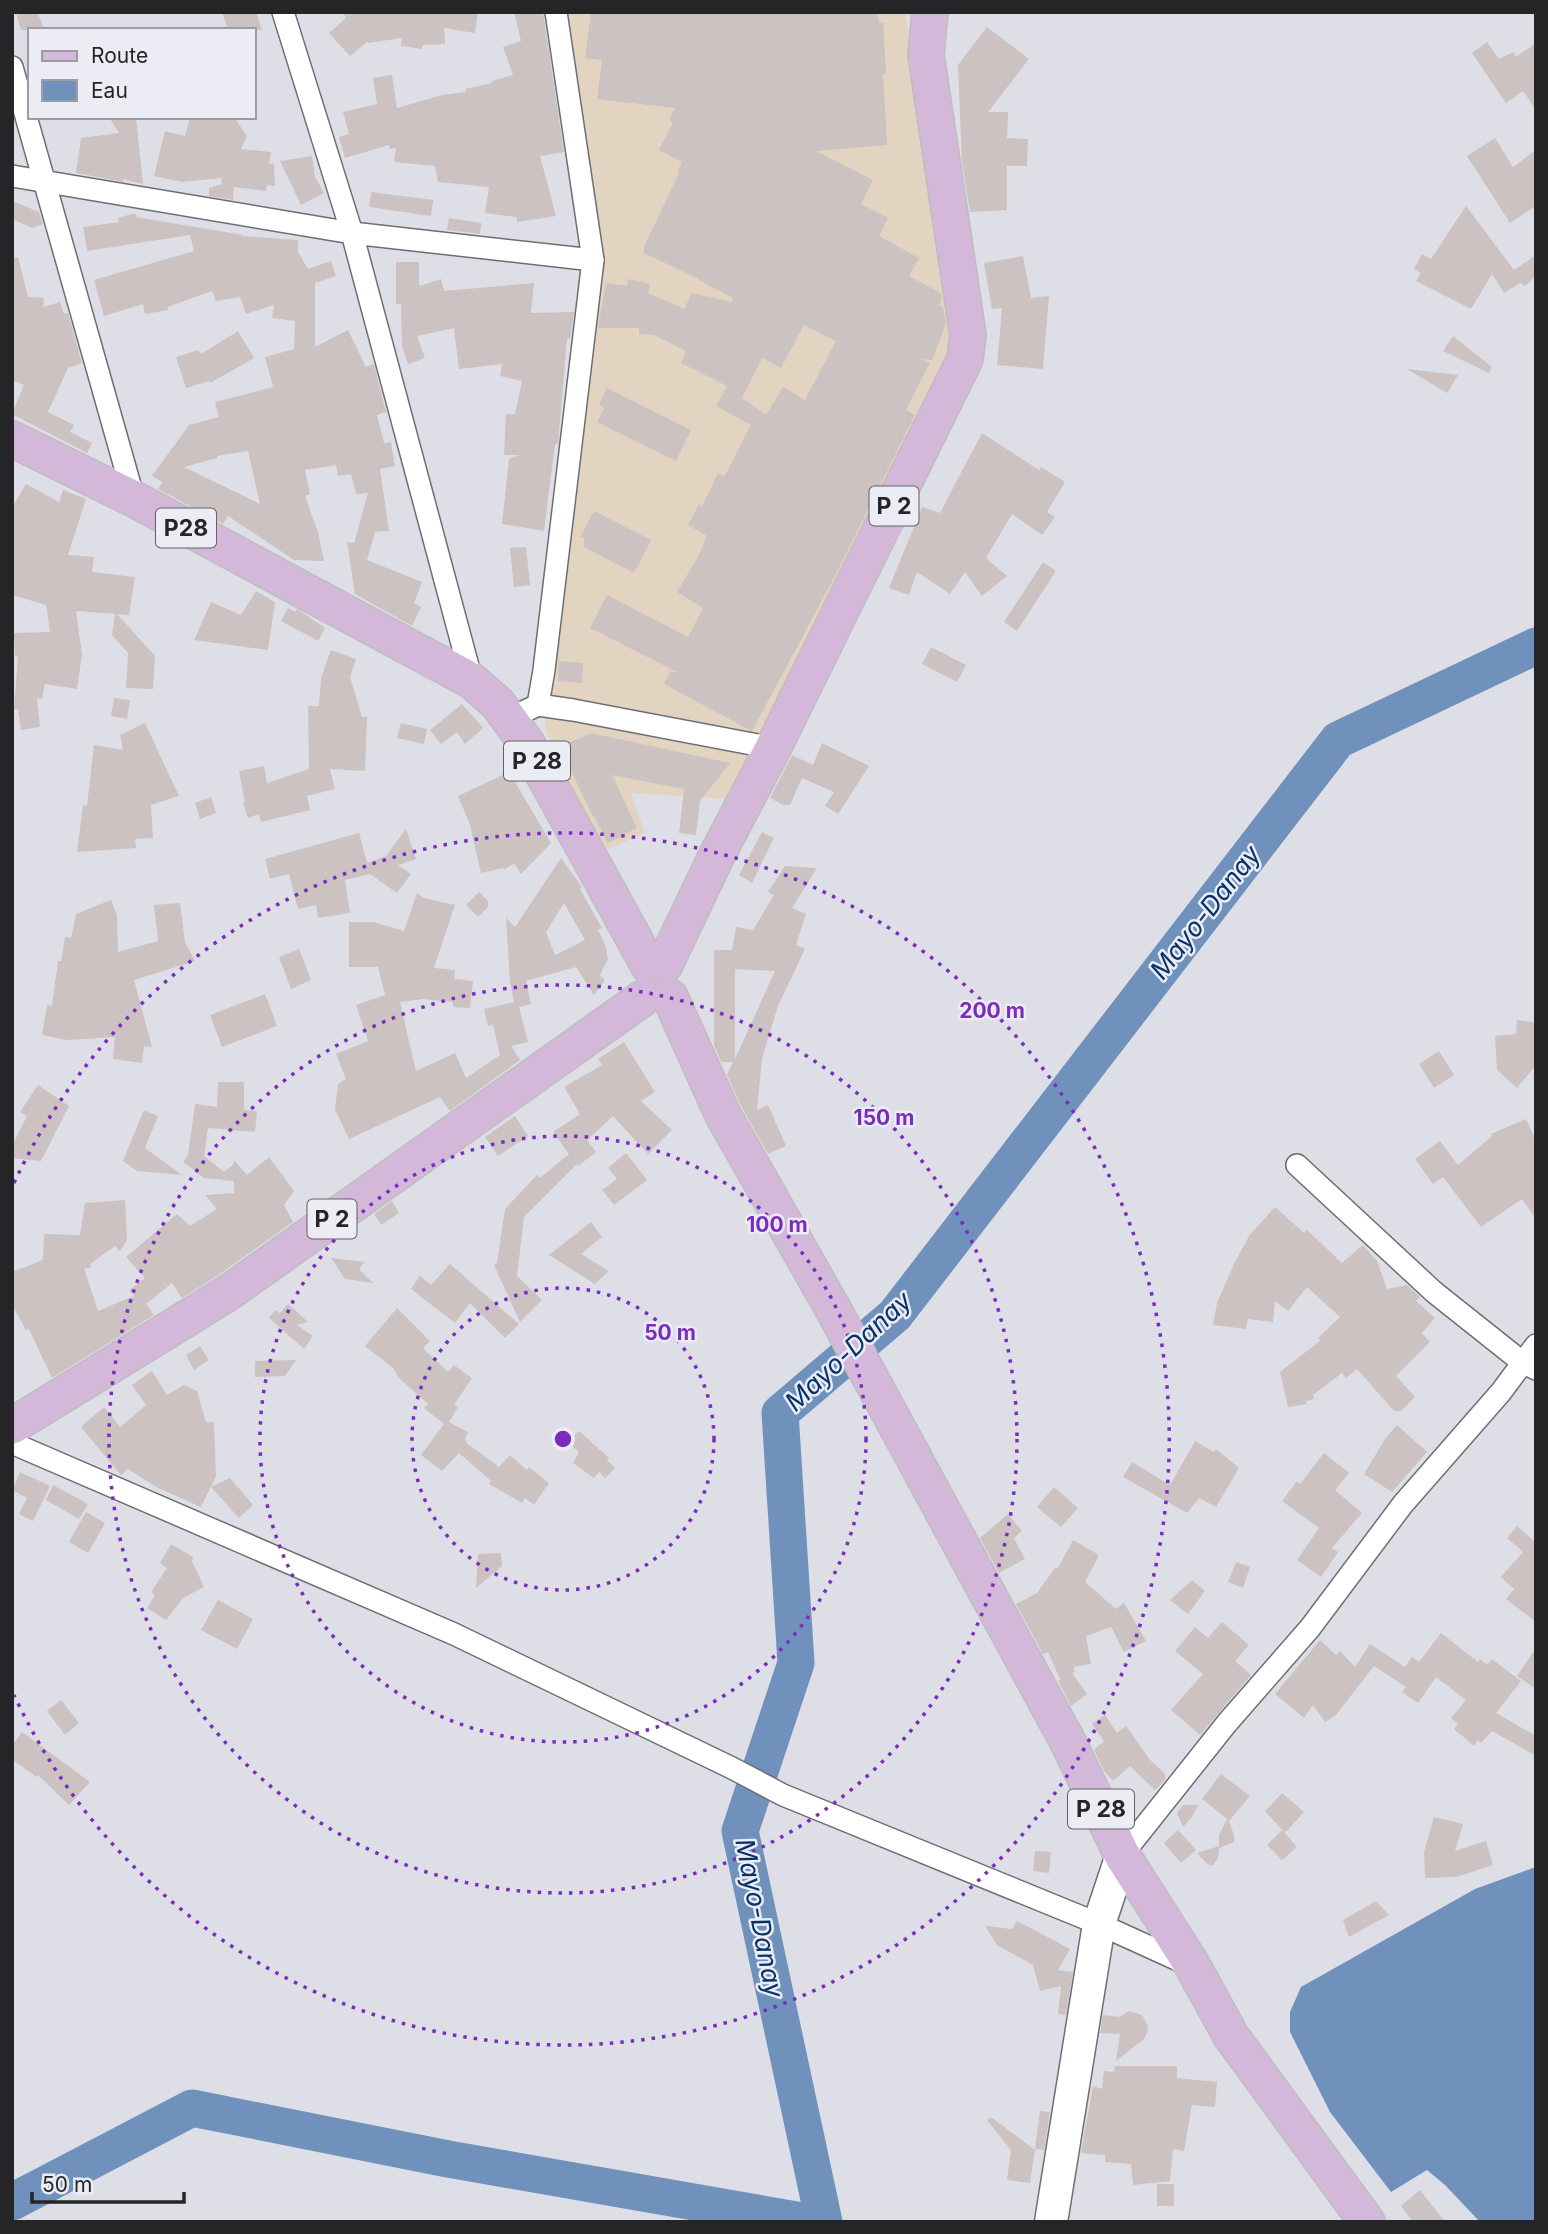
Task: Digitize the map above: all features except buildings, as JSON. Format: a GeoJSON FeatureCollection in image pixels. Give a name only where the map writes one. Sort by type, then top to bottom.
{"type":"FeatureCollection","features":[{"type":"Feature","properties":{"kind":"main road","name":"P 2"},"geometry":{"type":"LineString","coordinates":[[12,1426],[228,1293],[657,982],[716,857],[774,748],[965,359],[968,335],[926,55],[930,12]]}},
{"type":"Feature","properties":{"kind":"main road","name":"P28"},"geometry":{"type":"LineString","coordinates":[[12,439],[134,499],[358,621]]}},
{"type":"Feature","properties":{"kind":"main road","name":"P 28"},"geometry":{"type":"LineString","coordinates":[[358,621],[471,681],[498,704],[524,712],[554,790],[583,848],[657,982],[723,1115],[833,1309],[1068,1742],[1122,1855],[1192,1965],[1231,2036],[1367,2222]]}},
{"type":"Feature","properties":{"kind":"main road"},"geometry":{"type":"LineString","coordinates":[[1051,2222],[1099,1924],[1122,1855]]}},
{"type":"Feature","properties":{"kind":"street"},"geometry":{"type":"LineString","coordinates":[[283,12],[352,233],[471,681]]}},
{"type":"Feature","properties":{"kind":"street"},"geometry":{"type":"LineString","coordinates":[[556,12],[593,260],[546,656],[524,712],[774,748]]}},
{"type":"Feature","properties":{"kind":"street"},"geometry":{"type":"LineString","coordinates":[[12,67],[134,499]]}},
{"type":"Feature","properties":{"kind":"street"},"geometry":{"type":"LineString","coordinates":[[12,176],[352,233],[593,260]]}},
{"type":"Feature","properties":{"kind":"street"},"geometry":{"type":"LineString","coordinates":[[1297,1165],[1434,1292],[1529,1366]]}},
{"type":"Feature","properties":{"kind":"street"},"geometry":{"type":"LineString","coordinates":[[1122,1855],[1227,1723],[1310,1628],[1404,1504],[1501,1392],[1529,1366],[1536,1345]]}},
{"type":"Feature","properties":{"kind":"street"},"geometry":{"type":"LineString","coordinates":[[12,1443],[454,1634],[783,1795],[1099,1924],[1192,1965]]}},
{"type":"Feature","properties":{"kind":"shaded area"},"geometry":{"type":"Polygon","coordinates":[[[563,12],[905,12],[948,259],[955,336],[937,392],[729,799],[631,793],[645,833],[602,852],[545,728],[601,250],[563,12]]]}},
{"type":"Feature","properties":{"kind":"water"},"geometry":{"type":"Polygon","coordinates":[[[1536,1867],[1536,2222],[1480,2222],[1427,2170],[1391,2192],[1330,2112],[1290,2032],[1290,2012],[1301,1987],[1475,1889],[1536,1867]]]}},
{"type":"Feature","properties":{"kind":"waterway","name":"Mayo-Danay"},"geometry":{"type":"LineString","coordinates":[[824,2222],[740,1831],[796,1663],[780,1413],[895,1315],[1338,740],[1536,646]]}},
{"type":"Feature","properties":{"kind":"waterway","name":"Mayo-Danay"},"geometry":{"type":"LineString","coordinates":[[12,2202],[192,2108],[448,2159],[808,2222]]}}]}
